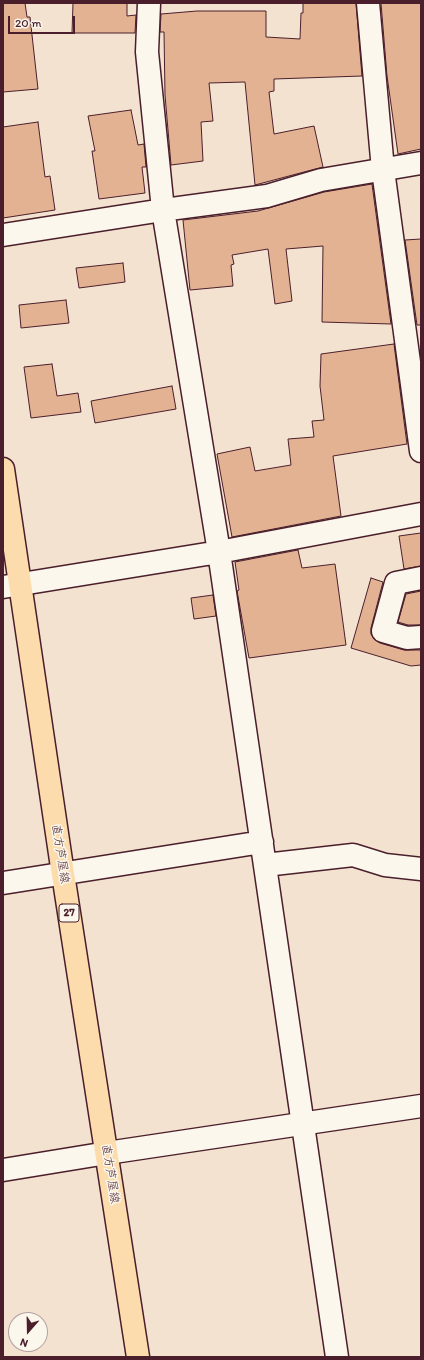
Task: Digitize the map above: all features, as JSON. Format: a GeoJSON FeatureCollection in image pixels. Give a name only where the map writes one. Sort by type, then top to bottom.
{"type":"FeatureCollection","features":[{"type":"Feature","properties":{"kind":"main road","name":"直方芦屋線"},"geometry":{"type":"LineString","coordinates":[[3,469],[11,586],[63,874],[138,1357]]}},
{"type":"Feature","properties":{"kind":"street"},"geometry":{"type":"LineString","coordinates":[[148,3],[147,52],[162,210],[219,552],[337,1357]]}},
{"type":"Feature","properties":{"kind":"street"},"geometry":{"type":"LineString","coordinates":[[368,3],[383,170],[421,452]]}},
{"type":"Feature","properties":{"kind":"street"},"geometry":{"type":"LineString","coordinates":[[3,235],[162,210],[267,196],[321,180],[421,163]]}},
{"type":"Feature","properties":{"kind":"street"},"geometry":{"type":"LineString","coordinates":[[11,586],[219,552],[421,514]]}},
{"type":"Feature","properties":{"kind":"street"},"geometry":{"type":"LineString","coordinates":[[421,578],[396,583],[383,631],[407,638],[421,637]]}},
{"type":"Feature","properties":{"kind":"street"},"geometry":{"type":"LineString","coordinates":[[3,883],[262,842]]}},
{"type":"Feature","properties":{"kind":"street"},"geometry":{"type":"LineString","coordinates":[[265,864],[353,855],[385,865],[421,869]]}},
{"type":"Feature","properties":{"kind":"street"},"geometry":{"type":"LineString","coordinates":[[3,1170],[302,1123],[421,1106]]}},
{"type":"Feature","properties":{"kind":"building"},"geometry":{"type":"Polygon","coordinates":[[[3,3],[25,3],[27,17],[30,17],[38,89],[3,92],[3,3]]]}},
{"type":"Feature","properties":{"kind":"building"},"geometry":{"type":"Polygon","coordinates":[[[73,3],[127,3],[127,16],[136,15],[135,33],[72,33],[73,3]]]}},
{"type":"Feature","properties":{"kind":"building"},"geometry":{"type":"Polygon","coordinates":[[[303,3],[356,3],[362,76],[274,79],[274,91],[269,92],[274,134],[314,126],[323,167],[255,185],[245,82],[209,83],[213,121],[201,122],[203,161],[171,165],[165,95],[164,32],[160,32],[161,14],[197,11],[266,11],[266,37],[300,39],[303,3]]]}},
{"type":"Feature","properties":{"kind":"building"},"geometry":{"type":"Polygon","coordinates":[[[381,3],[421,3],[421,149],[398,154],[387,76],[381,3]]]}},
{"type":"Feature","properties":{"kind":"building"},"geometry":{"type":"Polygon","coordinates":[[[131,110],[138,145],[144,144],[146,167],[142,167],[145,193],[99,199],[92,151],[95,151],[88,116],[131,110]]]}},
{"type":"Feature","properties":{"kind":"building"},"geometry":{"type":"Polygon","coordinates":[[[38,122],[45,177],[50,176],[55,210],[3,218],[3,127],[38,122]]]}},
{"type":"Feature","properties":{"kind":"building"},"geometry":{"type":"Polygon","coordinates":[[[372,184],[391,324],[322,322],[323,246],[286,249],[292,301],[275,304],[268,249],[232,255],[234,264],[231,265],[233,286],[190,290],[183,220],[258,211],[324,192],[372,184]]]}},
{"type":"Feature","properties":{"kind":"building"},"geometry":{"type":"Polygon","coordinates":[[[421,239],[421,325],[417,325],[405,240],[421,239]]]}},
{"type":"Feature","properties":{"kind":"building"},"geometry":{"type":"Polygon","coordinates":[[[123,263],[125,282],[79,288],[76,268],[123,263]]]}},
{"type":"Feature","properties":{"kind":"building"},"geometry":{"type":"Polygon","coordinates":[[[66,300],[69,323],[21,328],[19,305],[66,300]]]}},
{"type":"Feature","properties":{"kind":"building"},"geometry":{"type":"Polygon","coordinates":[[[394,344],[407,444],[333,456],[341,516],[232,537],[217,454],[250,447],[255,471],[291,465],[288,439],[314,437],[312,421],[324,420],[320,386],[321,354],[394,344]]]}},
{"type":"Feature","properties":{"kind":"building"},"geometry":{"type":"Polygon","coordinates":[[[52,364],[57,396],[78,393],[81,412],[31,418],[24,367],[52,364]]]}},
{"type":"Feature","properties":{"kind":"building"},"geometry":{"type":"Polygon","coordinates":[[[172,386],[176,409],[95,423],[91,401],[172,386]]]}},
{"type":"Feature","properties":{"kind":"building"},"geometry":{"type":"Polygon","coordinates":[[[421,533],[421,566],[404,569],[399,536],[421,533]]]}},
{"type":"Feature","properties":{"kind":"building"},"geometry":{"type":"Polygon","coordinates":[[[298,550],[302,568],[335,564],[346,645],[249,658],[237,591],[239,590],[235,562],[298,550]]]}},
{"type":"Feature","properties":{"kind":"building"},"geometry":{"type":"Polygon","coordinates":[[[371,578],[383,582],[371,628],[371,634],[374,639],[380,643],[404,650],[421,650],[421,665],[411,666],[351,648],[371,578]]]}},
{"type":"Feature","properties":{"kind":"building"},"geometry":{"type":"Polygon","coordinates":[[[421,591],[421,625],[408,625],[398,622],[406,594],[421,591]]]}},
{"type":"Feature","properties":{"kind":"building"},"geometry":{"type":"Polygon","coordinates":[[[213,595],[216,616],[194,619],[191,598],[213,595]]]}}]}
